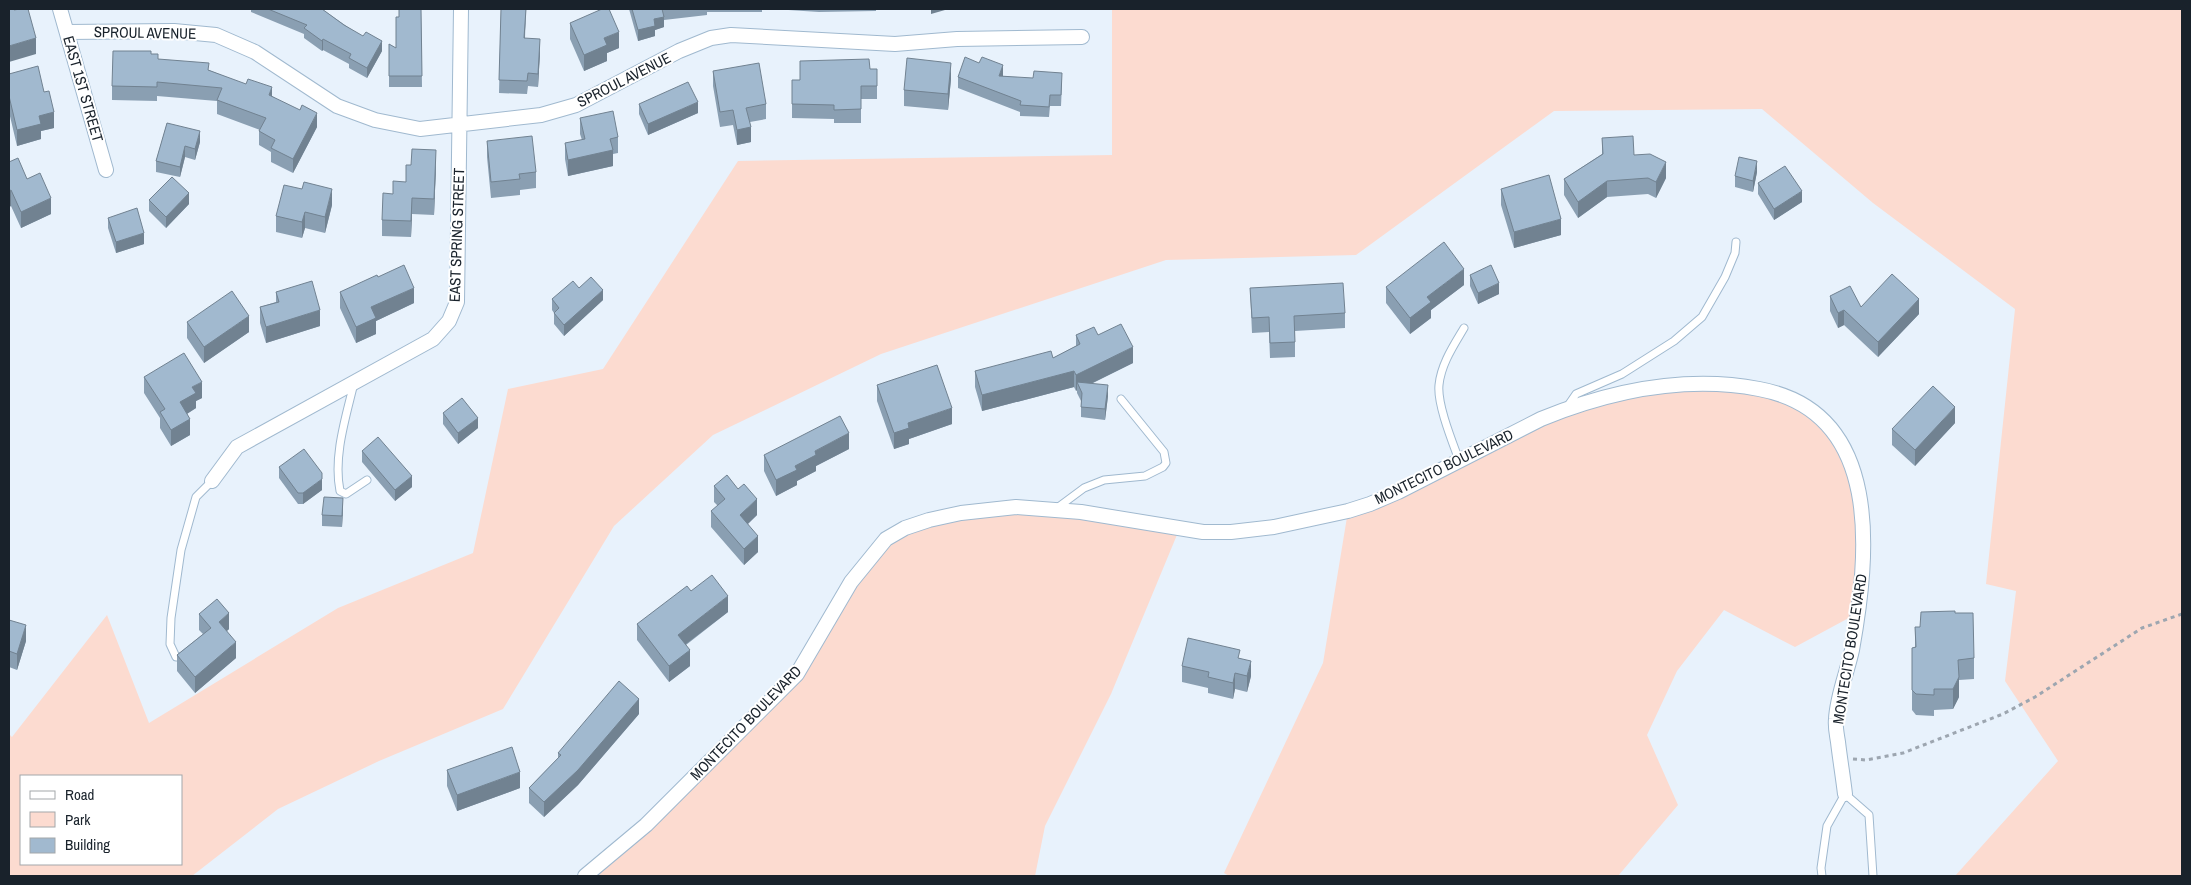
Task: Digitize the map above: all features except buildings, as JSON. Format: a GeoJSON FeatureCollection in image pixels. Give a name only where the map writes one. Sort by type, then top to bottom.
{"type":"FeatureCollection","features":[{"type":"Feature","properties":{"kind":"street","name":"EAST 1ST STREET"},"geometry":{"type":"LineString","coordinates":[[60,9],[106,170]]}},
{"type":"Feature","properties":{"kind":"street","name":"EAST SPRING STREET"},"geometry":{"type":"LineString","coordinates":[[212,481],[237,447],[433,339],[449,321],[457,302],[461,124],[461,9]]}},
{"type":"Feature","properties":{"kind":"street","name":"SPROUL AVENUE"},"geometry":{"type":"LineString","coordinates":[[66,32],[174,31],[216,35],[255,52],[337,106],[375,120],[420,129],[541,115],[576,105],[679,52],[711,38],[731,34],[895,44],[957,39],[1082,38]]}},
{"type":"Feature","properties":{"kind":"street","name":"MONTECITO BOULEVARD"},"geometry":{"type":"LineString","coordinates":[[585,876],[646,825],[797,674],[851,582],[886,539],[905,528],[960,513],[1016,507],[1055,509],[1179,530],[1203,532],[1240,532],[1274,527],[1348,511],[1398,492],[1459,460],[1566,410],[1597,400],[1650,388],[1694,383],[1720,383],[1769,391],[1786,396],[1814,412],[1825,421],[1839,439],[1850,460],[1860,494],[1863,528],[1863,574],[1858,613],[1836,720],[1845,794]]}},
{"type":"Feature","properties":{"kind":"lane"},"geometry":{"type":"LineString","coordinates":[[1566,410],[1576,394],[1622,374],[1674,341],[1702,317],[1725,277],[1735,253],[1736,242]]}},
{"type":"Feature","properties":{"kind":"lane"},"geometry":{"type":"LineString","coordinates":[[1459,460],[1446,420],[1438,386],[1446,358],[1464,328]]}},
{"type":"Feature","properties":{"kind":"lane"},"geometry":{"type":"LineString","coordinates":[[354,382],[339,461],[338,481],[340,492],[346,494],[367,480]]}},
{"type":"Feature","properties":{"kind":"lane"},"geometry":{"type":"LineString","coordinates":[[1055,509],[1084,488],[1104,480],[1145,476],[1163,467],[1166,463],[1164,452],[1121,399]]}},
{"type":"Feature","properties":{"kind":"lane"},"geometry":{"type":"LineString","coordinates":[[192,652],[186,657],[176,657],[170,644],[171,618],[181,550],[193,505],[196,497],[212,481]]}},
{"type":"Feature","properties":{"kind":"lane"},"geometry":{"type":"LineString","coordinates":[[1822,876],[1820,868],[1828,826],[1845,794],[1868,815],[1873,876]]}},
{"type":"Feature","properties":{"kind":"path"},"geometry":{"type":"LineString","coordinates":[[1840,759],[1866,760],[1903,753],[2004,714],[2035,697],[2142,628],[2182,614]]}},
{"type":"Feature","properties":{"kind":"green space"},"geometry":{"type":"Polygon","coordinates":[[[1112,9],[2182,9],[2182,876],[1955,876],[2058,761],[2005,681],[2016,591],[1986,584],[2015,309],[1873,203],[1762,109],[1554,111],[1356,255],[1166,260],[881,354],[713,435],[614,526],[503,709],[379,761],[278,809],[192,876],[9,876],[9,734],[12,737],[107,615],[149,723],[338,608],[473,553],[508,389],[603,369],[738,161],[1112,155],[1112,9]]]}},
{"type":"Feature","properties":{"kind":"green space"},"geometry":{"type":"Polygon","coordinates":[[[1740,385],[1825,421],[1856,477],[1858,613],[1795,647],[1724,610],[1677,671],[1647,735],[1678,805],[1618,876],[1229,876],[1224,873],[1323,663],[1348,511],[1541,419],[1650,388],[1740,385]]]}},
{"type":"Feature","properties":{"kind":"green space"},"geometry":{"type":"Polygon","coordinates":[[[994,509],[1179,530],[1111,694],[1045,826],[1035,876],[585,876],[797,674],[886,539],[994,509]]]}}]}
